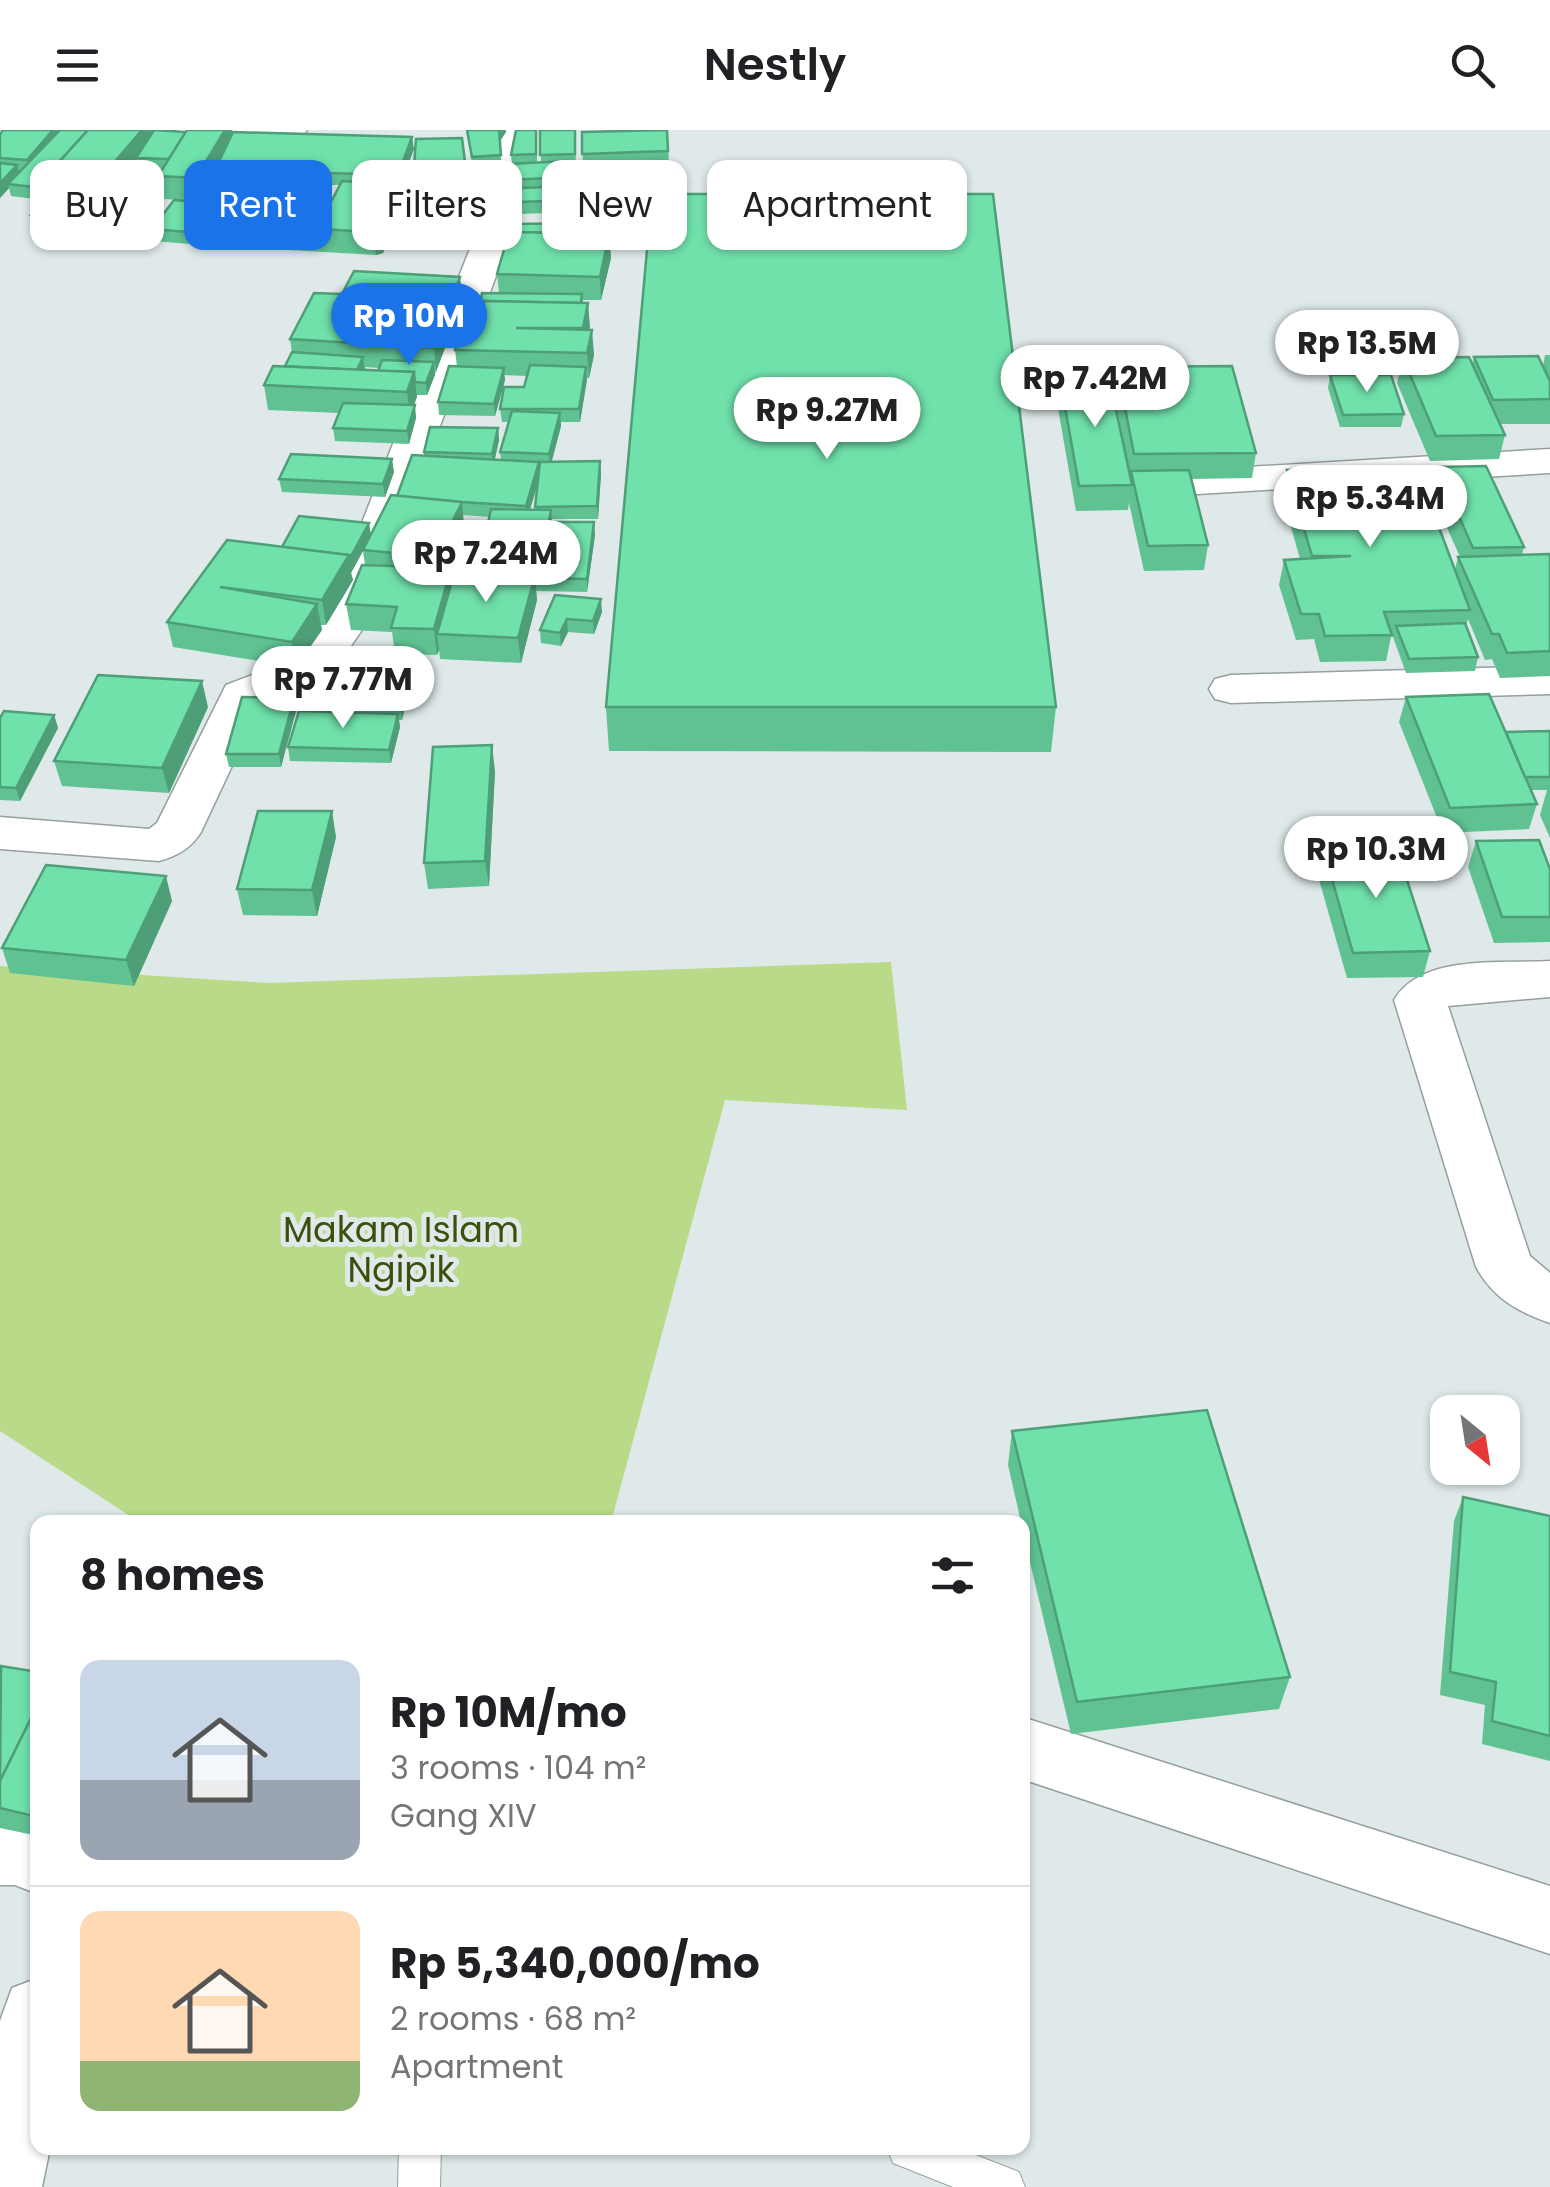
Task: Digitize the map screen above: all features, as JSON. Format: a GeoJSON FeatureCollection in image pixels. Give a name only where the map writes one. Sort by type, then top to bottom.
{"type":"FeatureCollection","features":[{"type":"Feature","properties":{"kind":"street"},"geometry":{"type":"LineString","coordinates":[[176,130],[290,130]]}},
{"type":"Feature","properties":{"kind":"street"},"geometry":{"type":"LineString","coordinates":[[0,833],[159,845],[177,832],[242,694],[315,666],[344,624],[493,236],[515,130]]}},
{"type":"Feature","properties":{"kind":"street"},"geometry":{"type":"LineString","coordinates":[[1165,484],[1550,462]]}},
{"type":"Feature","properties":{"kind":"street"},"geometry":{"type":"LineString","coordinates":[[1230,689],[1550,680]]}},
{"type":"Feature","properties":{"kind":"street"},"geometry":{"type":"LineString","coordinates":[[1550,979],[1442,986],[1420,1000],[1506,1267],[1527,1288],[1550,1300]]}},
{"type":"Feature","properties":{"kind":"street"},"geometry":{"type":"LineString","coordinates":[[1030,1751],[1550,1920]]}},
{"type":"Feature","properties":{"kind":"street"},"geometry":{"type":"LineString","coordinates":[[0,1852],[16,1852],[30,1858]]}},
{"type":"Feature","properties":{"kind":"street"},"geometry":{"type":"LineString","coordinates":[[4,2187],[30,2055]]}},
{"type":"Feature","properties":{"kind":"lane"},"geometry":{"type":"LineString","coordinates":[[419,2187],[420,2155]]}},
{"type":"Feature","properties":{"kind":"lane"},"geometry":{"type":"LineString","coordinates":[[925,2155],[1004,2187]]}},
{"type":"Feature","properties":{"kind":"green space","name":"Makam Islam Ngipik"},"geometry":{"type":"Polygon","coordinates":[[[891,962],[907,1110],[725,1100],[613,1515],[128,1515],[0,1431],[0,966],[268,983],[891,962]]]}},
{"type":"Feature","properties":{"kind":"building"},"geometry":{"type":"Polygon","coordinates":[[[3,130],[53,130],[27,160],[0,158],[3,130]]]}},
{"type":"Feature","properties":{"kind":"building"},"geometry":{"type":"Polygon","coordinates":[[[60,130],[88,130],[61,160],[31,160],[60,130]]]}},
{"type":"Feature","properties":{"kind":"building"},"geometry":{"type":"Polygon","coordinates":[[[88,130],[142,130],[116,160],[61,160],[88,130]]]}},
{"type":"Feature","properties":{"kind":"building"},"geometry":{"type":"Polygon","coordinates":[[[154,130],[186,132],[169,159],[136,158],[154,130]]]}},
{"type":"Feature","properties":{"kind":"building"},"geometry":{"type":"Polygon","coordinates":[[[187,130],[225,130],[207,160],[184,160],[184,177],[164,176],[164,166],[187,130]]]}},
{"type":"Feature","properties":{"kind":"building"},"geometry":{"type":"Polygon","coordinates":[[[467,130],[499,130],[501,155],[472,157],[467,130]]]}},
{"type":"Feature","properties":{"kind":"building"},"geometry":{"type":"Polygon","coordinates":[[[516,130],[536,130],[536,154],[511,155],[516,130]]]}},
{"type":"Feature","properties":{"kind":"building"},"geometry":{"type":"Polygon","coordinates":[[[540,130],[575,130],[575,154],[540,155],[540,130]]]}},
{"type":"Feature","properties":{"kind":"building"},"geometry":{"type":"Polygon","coordinates":[[[667,130],[668,151],[582,154],[582,132],[667,130]]]}},
{"type":"Feature","properties":{"kind":"building"},"geometry":{"type":"Polygon","coordinates":[[[233,132],[412,137],[404,160],[352,160],[352,174],[332,173],[332,160],[220,160],[233,132]]]}},
{"type":"Feature","properties":{"kind":"building"},"geometry":{"type":"Polygon","coordinates":[[[462,138],[465,160],[414,160],[416,139],[462,138]]]}},
{"type":"Feature","properties":{"kind":"building"},"geometry":{"type":"Polygon","coordinates":[[[30,161],[30,187],[8,184],[30,161]]]}},
{"type":"Feature","properties":{"kind":"building"},"geometry":{"type":"Polygon","coordinates":[[[542,162],[542,178],[522,179],[522,163],[542,162]]]}},
{"type":"Feature","properties":{"kind":"building"},"geometry":{"type":"Polygon","coordinates":[[[0,163],[17,165],[0,183],[0,163]]]}},
{"type":"Feature","properties":{"kind":"building"},"geometry":{"type":"Polygon","coordinates":[[[342,181],[352,182],[352,231],[332,230],[332,200],[342,181]]]}},
{"type":"Feature","properties":{"kind":"building"},"geometry":{"type":"Polygon","coordinates":[[[542,187],[542,201],[522,202],[522,188],[542,187]]]}},
{"type":"Feature","properties":{"kind":"building"},"geometry":{"type":"Polygon","coordinates":[[[687,194],[707,194],[707,250],[967,250],[967,194],[993,194],[1056,707],[606,707],[647,250],[687,250],[687,194]]]}},
{"type":"Feature","properties":{"kind":"building"},"geometry":{"type":"Polygon","coordinates":[[[174,200],[184,201],[184,232],[164,230],[164,213],[174,200]]]}},
{"type":"Feature","properties":{"kind":"building"},"geometry":{"type":"Polygon","coordinates":[[[522,224],[542,224],[542,233],[522,232],[522,224]]]}},
{"type":"Feature","properties":{"kind":"building"},"geometry":{"type":"Polygon","coordinates":[[[522,232],[542,233],[542,250],[606,250],[600,277],[497,274],[504,250],[522,250],[522,232]]]}},
{"type":"Feature","properties":{"kind":"building"},"geometry":{"type":"Polygon","coordinates":[[[354,271],[460,277],[434,348],[290,339],[314,293],[342,294],[354,271]]]}},
{"type":"Feature","properties":{"kind":"building"},"geometry":{"type":"Polygon","coordinates":[[[482,293],[582,294],[581,303],[484,301],[479,309],[482,293]]]}},
{"type":"Feature","properties":{"kind":"building"},"geometry":{"type":"Polygon","coordinates":[[[484,301],[588,303],[583,328],[516,328],[592,330],[587,353],[455,350],[462,327],[477,327],[484,301]]]}},
{"type":"Feature","properties":{"kind":"building"},"geometry":{"type":"Polygon","coordinates":[[[292,352],[363,357],[357,370],[285,366],[292,352]]]}},
{"type":"Feature","properties":{"kind":"building"},"geometry":{"type":"Polygon","coordinates":[[[1538,356],[1550,381],[1550,399],[1493,400],[1474,357],[1538,356]]]}},
{"type":"Feature","properties":{"kind":"building"},"geometry":{"type":"Polygon","coordinates":[[[1469,357],[1505,435],[1436,436],[1403,358],[1469,357]]]}},
{"type":"Feature","properties":{"kind":"building"},"geometry":{"type":"Polygon","coordinates":[[[382,360],[434,362],[426,383],[415,382],[414,372],[378,371],[382,360]]]}},
{"type":"Feature","properties":{"kind":"building"},"geometry":{"type":"Polygon","coordinates":[[[530,365],[586,367],[579,409],[500,409],[504,387],[524,387],[530,365]]]}},
{"type":"Feature","properties":{"kind":"building"},"geometry":{"type":"Polygon","coordinates":[[[273,366],[414,372],[407,392],[264,385],[273,366]]]}},
{"type":"Feature","properties":{"kind":"building"},"geometry":{"type":"Polygon","coordinates":[[[449,366],[504,368],[494,404],[438,402],[449,366]]]}},
{"type":"Feature","properties":{"kind":"building"},"geometry":{"type":"Polygon","coordinates":[[[1232,366],[1256,453],[1134,454],[1117,367],[1232,366]]]}},
{"type":"Feature","properties":{"kind":"building"},"geometry":{"type":"Polygon","coordinates":[[[1108,372],[1132,485],[1079,486],[1059,373],[1108,372]]]}},
{"type":"Feature","properties":{"kind":"building"},"geometry":{"type":"Polygon","coordinates":[[[1330,375],[1391,375],[1404,414],[1343,415],[1330,375]]]}},
{"type":"Feature","properties":{"kind":"building"},"geometry":{"type":"Polygon","coordinates":[[[343,403],[415,405],[407,431],[333,428],[343,403]]]}},
{"type":"Feature","properties":{"kind":"building"},"geometry":{"type":"Polygon","coordinates":[[[512,411],[560,413],[549,454],[500,452],[512,411]]]}},
{"type":"Feature","properties":{"kind":"building"},"geometry":{"type":"Polygon","coordinates":[[[430,427],[498,428],[492,454],[424,452],[430,427]]]}},
{"type":"Feature","properties":{"kind":"building"},"geometry":{"type":"Polygon","coordinates":[[[291,454],[392,459],[383,484],[279,479],[291,454]]]}},
{"type":"Feature","properties":{"kind":"building"},"geometry":{"type":"Polygon","coordinates":[[[412,455],[539,462],[526,506],[397,496],[412,455]]]}},
{"type":"Feature","properties":{"kind":"building"},"geometry":{"type":"Polygon","coordinates":[[[600,461],[597,506],[535,507],[540,462],[600,461]]]}},
{"type":"Feature","properties":{"kind":"building"},"geometry":{"type":"Polygon","coordinates":[[[1486,466],[1524,547],[1473,548],[1437,467],[1486,466]]]}},
{"type":"Feature","properties":{"kind":"building"},"geometry":{"type":"Polygon","coordinates":[[[1417,469],[1470,610],[1384,612],[1392,635],[1325,636],[1319,614],[1301,614],[1284,560],[1351,556],[1312,556],[1287,470],[1417,469]]]}},
{"type":"Feature","properties":{"kind":"building"},"geometry":{"type":"Polygon","coordinates":[[[1189,470],[1208,545],[1148,546],[1131,471],[1189,470]]]}},
{"type":"Feature","properties":{"kind":"building"},"geometry":{"type":"Polygon","coordinates":[[[391,495],[462,502],[435,557],[363,550],[391,495]]]}},
{"type":"Feature","properties":{"kind":"building"},"geometry":{"type":"Polygon","coordinates":[[[491,509],[551,510],[541,566],[479,565],[491,509]]]}},
{"type":"Feature","properties":{"kind":"building"},"geometry":{"type":"Polygon","coordinates":[[[299,516],[369,523],[349,560],[349,555],[282,547],[299,516]]]}},
{"type":"Feature","properties":{"kind":"building"},"geometry":{"type":"Polygon","coordinates":[[[552,522],[594,522],[587,579],[542,578],[552,522]]]}},
{"type":"Feature","properties":{"kind":"building"},"geometry":{"type":"Polygon","coordinates":[[[227,540],[349,555],[322,600],[220,587],[317,604],[292,642],[167,622],[227,540]]]}},
{"type":"Feature","properties":{"kind":"building"},"geometry":{"type":"Polygon","coordinates":[[[1550,554],[1550,651],[1507,653],[1499,634],[1492,634],[1458,557],[1550,554]]]}},
{"type":"Feature","properties":{"kind":"building"},"geometry":{"type":"Polygon","coordinates":[[[362,565],[451,568],[434,629],[391,628],[397,607],[346,604],[362,565]]]}},
{"type":"Feature","properties":{"kind":"building"},"geometry":{"type":"Polygon","coordinates":[[[455,571],[535,575],[518,638],[437,634],[455,571]]]}},
{"type":"Feature","properties":{"kind":"building"},"geometry":{"type":"Polygon","coordinates":[[[555,595],[601,599],[593,621],[567,619],[560,633],[540,630],[555,595]]]}},
{"type":"Feature","properties":{"kind":"building"},"geometry":{"type":"Polygon","coordinates":[[[1465,623],[1478,657],[1409,659],[1396,626],[1465,623]]]}},
{"type":"Feature","properties":{"kind":"building"},"geometry":{"type":"Polygon","coordinates":[[[98,675],[202,681],[162,768],[54,761],[98,675]]]}},
{"type":"Feature","properties":{"kind":"building"},"geometry":{"type":"Polygon","coordinates":[[[339,675],[407,676],[400,707],[331,706],[339,675]]]}},
{"type":"Feature","properties":{"kind":"building"},"geometry":{"type":"Polygon","coordinates":[[[1489,694],[1537,804],[1450,808],[1406,697],[1489,694]]]}},
{"type":"Feature","properties":{"kind":"building"},"geometry":{"type":"Polygon","coordinates":[[[242,697],[294,698],[279,754],[226,754],[242,697]]]}},
{"type":"Feature","properties":{"kind":"building"},"geometry":{"type":"Polygon","coordinates":[[[4,711],[54,715],[16,788],[0,787],[0,718],[4,711]]]}},
{"type":"Feature","properties":{"kind":"building"},"geometry":{"type":"Polygon","coordinates":[[[299,711],[398,714],[389,750],[288,747],[299,711]]]}},
{"type":"Feature","properties":{"kind":"building"},"geometry":{"type":"Polygon","coordinates":[[[1550,731],[1550,777],[1525,777],[1506,732],[1550,731]]]}},
{"type":"Feature","properties":{"kind":"building"},"geometry":{"type":"Polygon","coordinates":[[[492,745],[485,861],[424,863],[433,747],[492,745]]]}},
{"type":"Feature","properties":{"kind":"building"},"geometry":{"type":"Polygon","coordinates":[[[258,811],[332,811],[312,890],[237,889],[258,811]]]}},
{"type":"Feature","properties":{"kind":"building"},"geometry":{"type":"Polygon","coordinates":[[[1539,840],[1550,869],[1550,917],[1502,917],[1476,841],[1539,840]]]}},
{"type":"Feature","properties":{"kind":"building"},"geometry":{"type":"Polygon","coordinates":[[[1397,849],[1430,951],[1353,953],[1324,851],[1397,849]]]}},
{"type":"Feature","properties":{"kind":"building"},"geometry":{"type":"Polygon","coordinates":[[[46,865],[166,876],[126,960],[2,948],[46,865]]]}},
{"type":"Feature","properties":{"kind":"building"},"geometry":{"type":"Polygon","coordinates":[[[1207,1410],[1290,1677],[1077,1702],[1012,1431],[1207,1410]]]}},
{"type":"Feature","properties":{"kind":"building"},"geometry":{"type":"Polygon","coordinates":[[[1463,1497],[1550,1516],[1550,1736],[1492,1721],[1496,1682],[1450,1672],[1463,1497]]]}},
{"type":"Feature","properties":{"kind":"building"},"geometry":{"type":"Polygon","coordinates":[[[1,1666],[30,1671],[30,1720],[0,1781],[1,1666]]]}},
{"type":"Feature","properties":{"kind":"building"},"geometry":{"type":"Polygon","coordinates":[[[30,1720],[30,1815],[0,1808],[0,1781],[30,1720]]]}}]}
